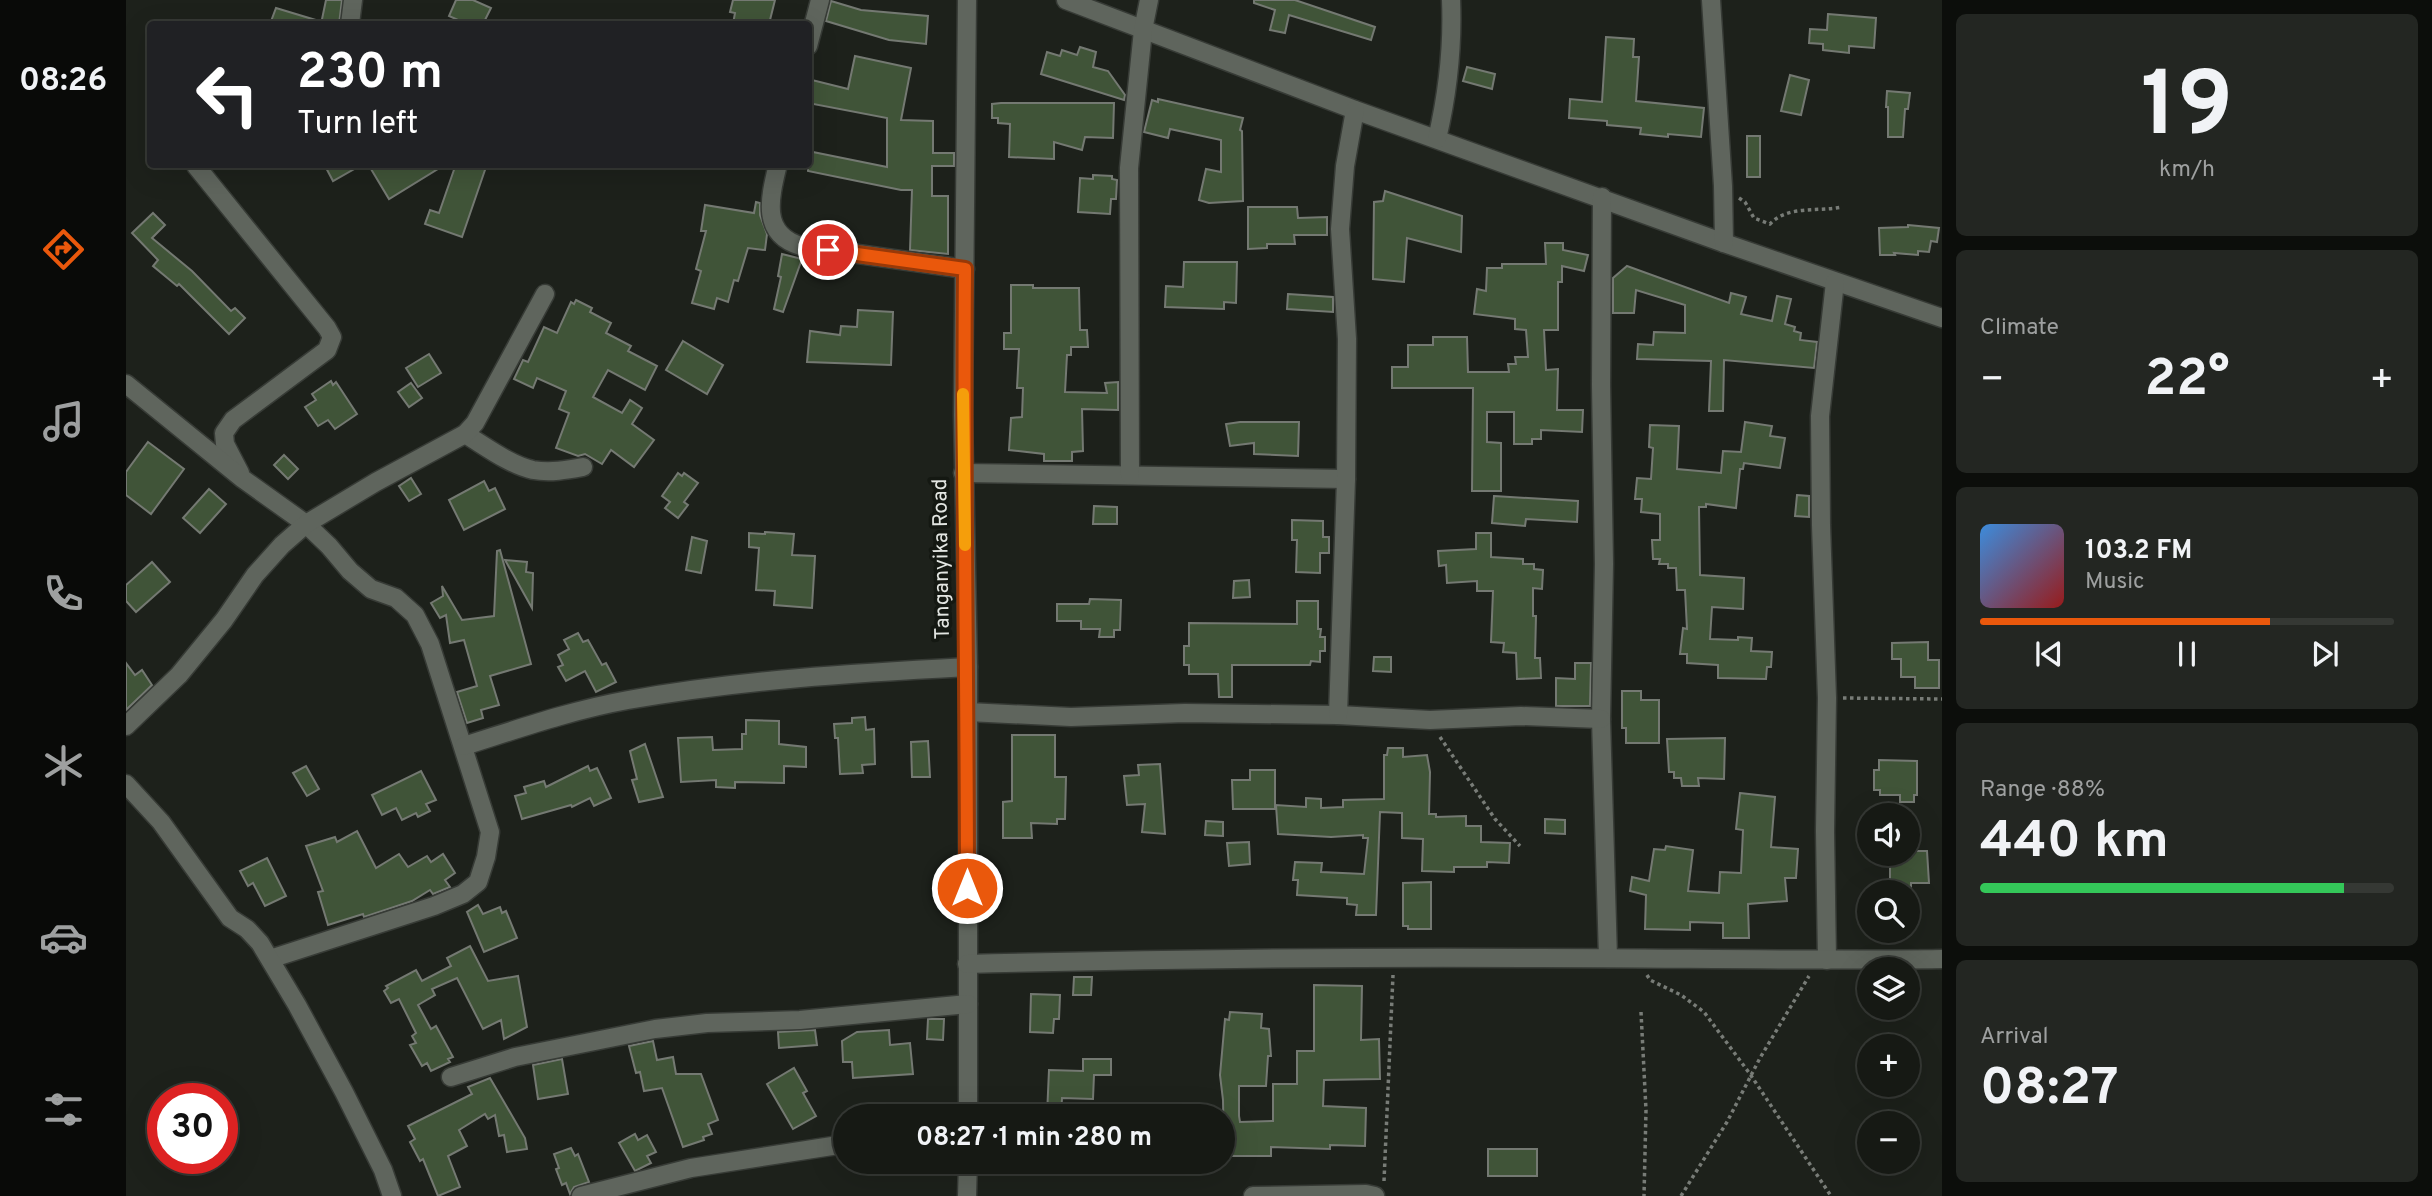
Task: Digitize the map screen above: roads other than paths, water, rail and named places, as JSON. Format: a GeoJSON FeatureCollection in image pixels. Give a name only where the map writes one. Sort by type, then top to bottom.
{"type":"FeatureCollection","features":[{"type":"Feature","properties":{"kind":"street"},"geometry":{"type":"LineString","coordinates":[[350,21],[353,0]]}},
{"type":"Feature","properties":{"kind":"street"},"geometry":{"type":"LineString","coordinates":[[812,31],[820,0]]}},
{"type":"Feature","properties":{"kind":"street","name":"Tanganyika Road"},"geometry":{"type":"LineString","coordinates":[[967,0],[963,473],[968,667],[968,1104]]}},
{"type":"Feature","properties":{"kind":"street"},"geometry":{"type":"LineString","coordinates":[[1066,0],[1355,110],[1724,243],[1942,318]]}},
{"type":"Feature","properties":{"kind":"street"},"geometry":{"type":"LineString","coordinates":[[1130,475],[1129,168],[1143,30],[1149,0]]}},
{"type":"Feature","properties":{"kind":"street"},"geometry":{"type":"LineString","coordinates":[[1437,139],[1446,101],[1452,41],[1451,0]]}},
{"type":"Feature","properties":{"kind":"street"},"geometry":{"type":"LineString","coordinates":[[1711,0],[1724,243]]}},
{"type":"Feature","properties":{"kind":"street"},"geometry":{"type":"LineString","coordinates":[[1338,715],[1346,480],[1347,339],[1340,229],[1345,166],[1355,110]]}},
{"type":"Feature","properties":{"kind":"street"},"geometry":{"type":"LineString","coordinates":[[198,168],[332,337],[327,350],[233,420],[224,433],[225,444],[243,479]]}},
{"type":"Feature","properties":{"kind":"street"},"geometry":{"type":"LineString","coordinates":[[777,168],[771,211],[777,233],[782,239],[800,246],[965,269]]}},
{"type":"Feature","properties":{"kind":"street"},"geometry":{"type":"LineString","coordinates":[[1602,197],[1604,564],[1601,719],[1608,958]]}},
{"type":"Feature","properties":{"kind":"street"},"geometry":{"type":"LineString","coordinates":[[1824,960],[1826,698],[1820,416],[1835,282]]}},
{"type":"Feature","properties":{"kind":"street"},"geometry":{"type":"LineString","coordinates":[[126,726],[179,675],[224,620],[255,575],[282,545],[306,524],[465,434],[475,423],[545,293]]}},
{"type":"Feature","properties":{"kind":"street"},"geometry":{"type":"LineString","coordinates":[[128,390],[306,524],[329,546],[349,571],[371,589],[396,598],[415,615],[430,644],[490,832],[478,882],[463,894],[270,959]]}},
{"type":"Feature","properties":{"kind":"street"},"geometry":{"type":"LineString","coordinates":[[465,434],[531,470],[555,471],[583,467]]}},
{"type":"Feature","properties":{"kind":"street"},"geometry":{"type":"LineString","coordinates":[[963,473],[1346,480]]}},
{"type":"Feature","properties":{"kind":"street"},"geometry":{"type":"LineString","coordinates":[[464,746],[550,719],[626,700],[727,685],[829,675],[968,667]]}},
{"type":"Feature","properties":{"kind":"street"},"geometry":{"type":"LineString","coordinates":[[968,712],[1071,717],[1185,713],[1338,715],[1430,720],[1521,716],[1601,719]]}},
{"type":"Feature","properties":{"kind":"street"},"geometry":{"type":"LineString","coordinates":[[126,784],[161,822],[230,918],[247,929],[270,959],[344,1092],[383,1170],[392,1196]]}},
{"type":"Feature","properties":{"kind":"street"},"geometry":{"type":"LineString","coordinates":[[967,964],[1091,960],[1942,959]]}},
{"type":"Feature","properties":{"kind":"street"},"geometry":{"type":"LineString","coordinates":[[451,1077],[515,1057],[655,1029],[707,1023],[800,1020],[968,1004]]}},
{"type":"Feature","properties":{"kind":"street"},"geometry":{"type":"LineString","coordinates":[[581,1196],[691,1168],[833,1146]]}},
{"type":"Feature","properties":{"kind":"street"},"geometry":{"type":"LineString","coordinates":[[967,1196],[968,1174]]}},
{"type":"Feature","properties":{"kind":"street"},"geometry":{"type":"LineString","coordinates":[[1253,1196],[1366,1194],[1379,1189]]}}]}
